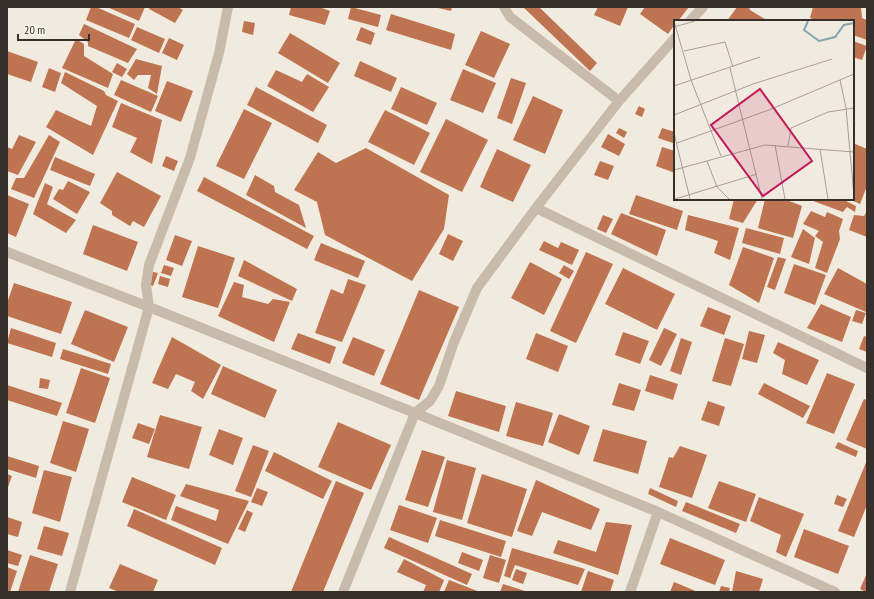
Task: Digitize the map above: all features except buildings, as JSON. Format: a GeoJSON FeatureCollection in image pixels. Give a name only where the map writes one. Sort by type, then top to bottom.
{"type":"FeatureCollection","features":[{"type":"Feature","properties":{"kind":"street"},"geometry":{"type":"LineString","coordinates":[[70,592],[149,307],[146,285],[149,265],[190,158],[219,52],[228,7]]}},
{"type":"Feature","properties":{"kind":"street"},"geometry":{"type":"LineString","coordinates":[[504,7],[510,17],[619,101]]}},
{"type":"Feature","properties":{"kind":"street"},"geometry":{"type":"LineString","coordinates":[[691,20],[703,7]]}},
{"type":"Feature","properties":{"kind":"street"},"geometry":{"type":"LineString","coordinates":[[343,592],[416,412],[430,401],[439,386],[454,342],[477,288],[536,208],[619,101],[674,39]]}},
{"type":"Feature","properties":{"kind":"street"},"geometry":{"type":"LineString","coordinates":[[536,208],[867,368]]}},
{"type":"Feature","properties":{"kind":"street"},"geometry":{"type":"LineString","coordinates":[[7,252],[416,412],[658,512],[835,592]]}},
{"type":"Feature","properties":{"kind":"street"},"geometry":{"type":"LineString","coordinates":[[630,592],[658,512]]}}]}
